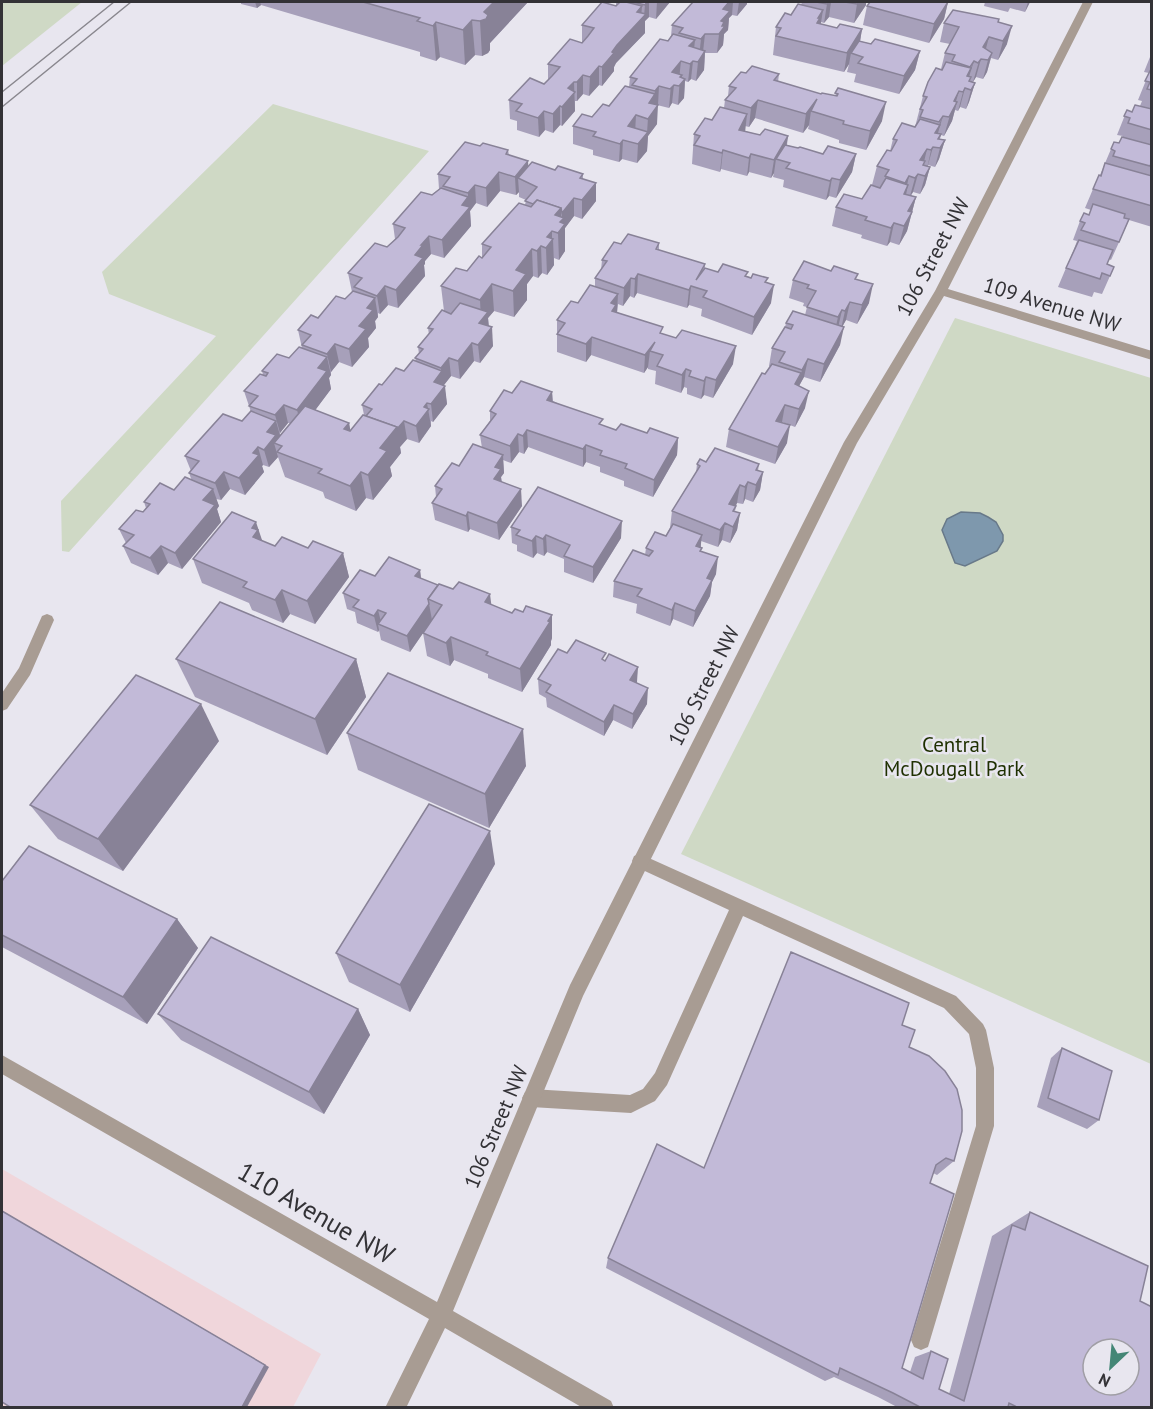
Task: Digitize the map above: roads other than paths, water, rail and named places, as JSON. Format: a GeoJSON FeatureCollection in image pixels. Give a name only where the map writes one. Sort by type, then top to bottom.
{"type":"FeatureCollection","features":[{"type":"Feature","properties":{"kind":"street","name":"106 Street NW"},"geometry":{"type":"LineString","coordinates":[[395,1407],[441,1316],[576,991],[640,861],[851,442],[941,291],[1088,2]]}},
{"type":"Feature","properties":{"kind":"street","name":"109 Avenue NW"},"geometry":{"type":"LineString","coordinates":[[941,291],[1152,356]]}},
{"type":"Feature","properties":{"kind":"street"},"geometry":{"type":"LineString","coordinates":[[2,705],[25,671],[47,620]]}},
{"type":"Feature","properties":{"kind":"street"},"geometry":{"type":"LineString","coordinates":[[640,861],[950,1002],[977,1030],[985,1068],[985,1126],[921,1340]]}},
{"type":"Feature","properties":{"kind":"street"},"geometry":{"type":"LineString","coordinates":[[531,1098],[631,1104],[649,1095],[661,1079],[739,906]]}},
{"type":"Feature","properties":{"kind":"street","name":"110 Avenue NW"},"geometry":{"type":"LineString","coordinates":[[2,1064],[604,1407]]}},
{"type":"Feature","properties":{"kind":"water"},"geometry":{"type":"Polygon","coordinates":[[[961,512],[980,513],[988,517],[996,522],[1003,535],[1003,541],[997,551],[965,566],[955,563],[942,530],[947,519],[961,512]]]}},
{"type":"Feature","properties":{"kind":"tram line"},"geometry":{"type":"LineString","coordinates":[[2,92],[114,2]]}},
{"type":"Feature","properties":{"kind":"tram line"},"geometry":{"type":"LineString","coordinates":[[2,107],[131,2]]}},
{"type":"Feature","properties":{"kind":"park label","name":"Central McDougall Park"},"geometry":{"type":"Point","coordinates":[954,757]}}]}
